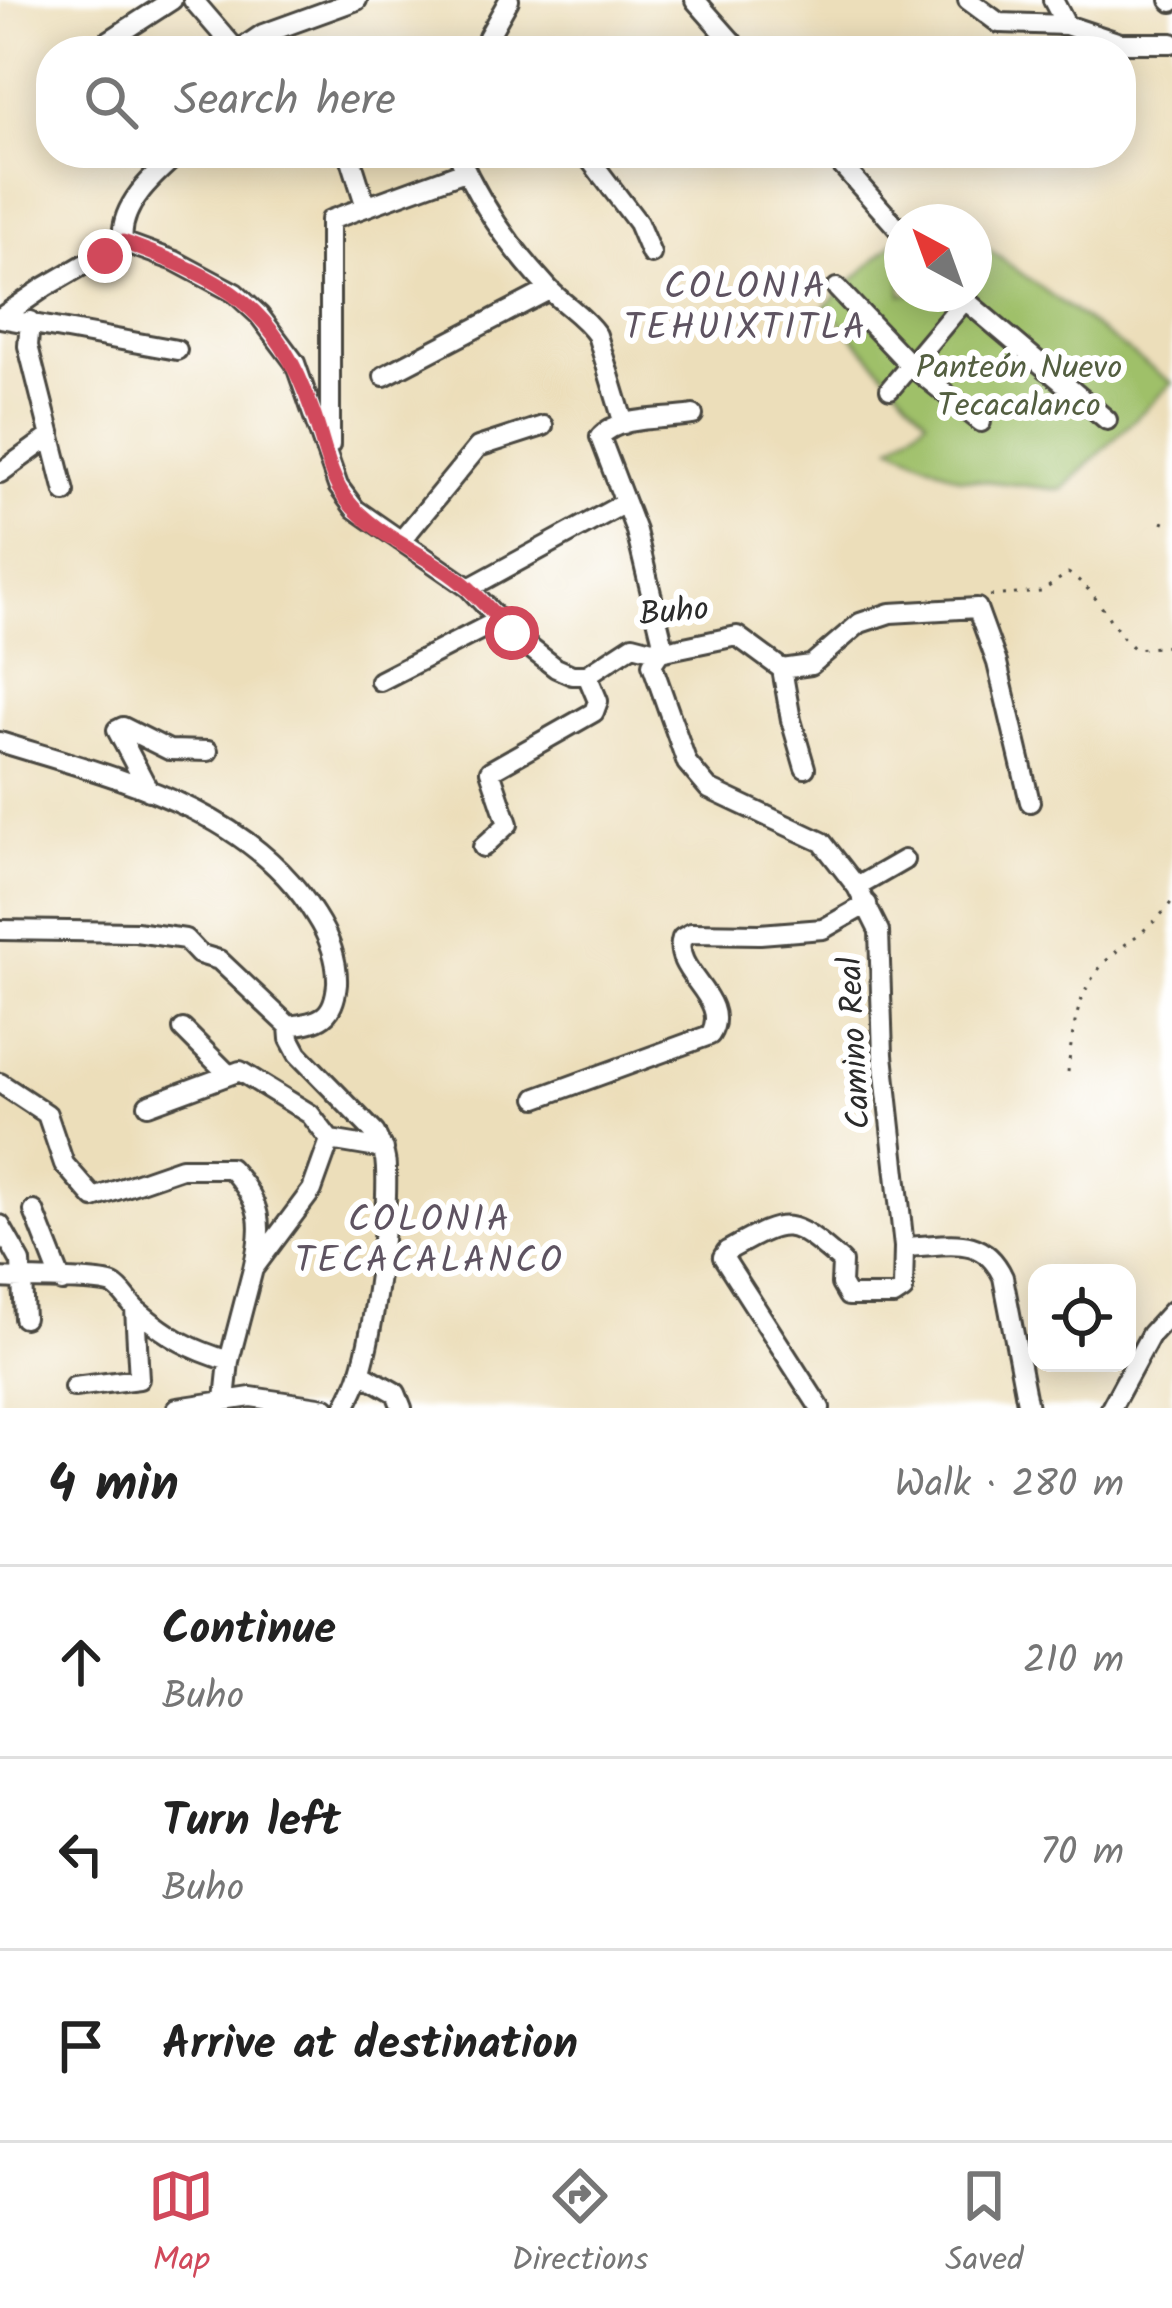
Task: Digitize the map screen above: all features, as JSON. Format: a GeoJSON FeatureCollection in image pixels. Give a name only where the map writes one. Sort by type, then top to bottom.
{"type":"FeatureCollection","features":[{"type":"Feature","properties":{"kind":"street"},"geometry":{"type":"LineString","coordinates":[[116,36],[172,0]]}},
{"type":"Feature","properties":{"kind":"street"},"geometry":{"type":"LineString","coordinates":[[194,0],[224,36]]}},
{"type":"Feature","properties":{"kind":"street"},"geometry":{"type":"LineString","coordinates":[[260,36],[357,0]]}},
{"type":"Feature","properties":{"kind":"street"},"geometry":{"type":"LineString","coordinates":[[489,36],[509,0]]}},
{"type":"Feature","properties":{"kind":"street"},"geometry":{"type":"LineString","coordinates":[[695,0],[727,36]]}},
{"type":"Feature","properties":{"kind":"street"},"geometry":{"type":"LineString","coordinates":[[968,0],[999,23],[1066,25],[1099,36]]}},
{"type":"Feature","properties":{"kind":"street"},"geometry":{"type":"LineString","coordinates":[[1053,0],[1066,25]]}},
{"type":"Feature","properties":{"kind":"street"},"geometry":{"type":"LineString","coordinates":[[1136,43],[1172,43]]}},
{"type":"Feature","properties":{"kind":"street"},"geometry":{"type":"LineString","coordinates":[[123,242],[122,231],[135,199],[159,168]]}},
{"type":"Feature","properties":{"kind":"street"},"geometry":{"type":"LineString","coordinates":[[354,168],[366,207]]}},
{"type":"Feature","properties":{"kind":"street"},"geometry":{"type":"LineString","coordinates":[[330,462],[330,220],[449,168]]}},
{"type":"Feature","properties":{"kind":"street"},"geometry":{"type":"LineString","coordinates":[[465,168],[484,208],[549,290],[590,323],[624,424]]}},
{"type":"Feature","properties":{"kind":"street"},"geometry":{"type":"LineString","coordinates":[[596,168],[638,223],[651,254]]}},
{"type":"Feature","properties":{"kind":"street"},"geometry":{"type":"LineString","coordinates":[[844,168],[884,214]]}},
{"type":"Feature","properties":{"kind":"street"},"geometry":{"type":"LineString","coordinates":[[0,318],[123,242]]}},
{"type":"Feature","properties":{"kind":"street"},"geometry":{"type":"LineString","coordinates":[[123,242],[175,261],[236,292],[295,363],[345,498],[470,588],[499,620],[556,668],[572,675],[587,674],[598,701],[594,712],[490,771],[508,824],[482,847]]}},
{"type":"Feature","properties":{"kind":"street"},"geometry":{"type":"LineString","coordinates":[[837,288],[911,366],[981,422]]}},
{"type":"Feature","properties":{"kind":"street"},"geometry":{"type":"LineString","coordinates":[[384,376],[549,290]]}},
{"type":"Feature","properties":{"kind":"street"},"geometry":{"type":"LineString","coordinates":[[890,389],[950,312]]}},
{"type":"Feature","properties":{"kind":"street"},"geometry":{"type":"LineString","coordinates":[[979,312],[1106,420]]}},
{"type":"Feature","properties":{"kind":"street"},"geometry":{"type":"LineString","coordinates":[[0,318],[177,350]]}},
{"type":"Feature","properties":{"kind":"street"},"geometry":{"type":"LineString","coordinates":[[30,321],[28,346],[65,492]]}},
{"type":"Feature","properties":{"kind":"street"},"geometry":{"type":"LineString","coordinates":[[660,652],[662,639],[636,531],[600,437],[624,424],[693,415]]}},
{"type":"Feature","properties":{"kind":"street"},"geometry":{"type":"LineString","coordinates":[[400,541],[478,447],[543,426]]}},
{"type":"Feature","properties":{"kind":"street"},"geometry":{"type":"LineString","coordinates":[[0,473],[51,436]]}},
{"type":"Feature","properties":{"kind":"street"},"geometry":{"type":"LineString","coordinates":[[470,588],[623,504]]}},
{"type":"Feature","properties":{"kind":"street"},"geometry":{"type":"LineString","coordinates":[[806,768],[790,720],[782,669],[811,665],[860,623],[890,613],[977,608],[997,663],[1030,802]]}},
{"type":"Feature","properties":{"kind":"street"},"geometry":{"type":"LineString","coordinates":[[380,681],[499,620]]}},
{"type":"Feature","properties":{"kind":"street","name":"Buho"},"geometry":{"type":"LineString","coordinates":[[587,674],[632,645],[660,652],[737,636],[782,669]]}},
{"type":"Feature","properties":{"kind":"street","name":"Camino Real"},"geometry":{"type":"LineString","coordinates":[[660,652],[652,664],[687,763],[709,788],[822,842],[862,896],[879,931],[883,1054],[904,1247]]}},
{"type":"Feature","properties":{"kind":"street"},"geometry":{"type":"LineString","coordinates":[[148,791],[117,730],[122,727],[169,750],[208,751]]}},
{"type":"Feature","properties":{"kind":"street"},"geometry":{"type":"LineString","coordinates":[[0,742],[148,791],[238,834],[285,872],[328,934],[338,973],[335,1003],[323,1018],[289,1026]]}},
{"type":"Feature","properties":{"kind":"street"},"geometry":{"type":"LineString","coordinates":[[537,1098],[710,1035],[716,1020],[713,1004],[680,952],[682,938],[691,933],[823,929],[904,860]]}},
{"type":"Feature","properties":{"kind":"street"},"geometry":{"type":"LineString","coordinates":[[0,930],[136,932],[185,939],[199,953],[219,960],[289,1026],[298,1054],[375,1133],[384,1149],[386,1169],[380,1252],[361,1373],[345,1408]]}},
{"type":"Feature","properties":{"kind":"street"},"geometry":{"type":"LineString","coordinates":[[182,1029],[229,1076]]}},
{"type":"Feature","properties":{"kind":"street"},"geometry":{"type":"LineString","coordinates":[[148,1106],[240,1071],[310,1114],[330,1140],[384,1149]]}},
{"type":"Feature","properties":{"kind":"street"},"geometry":{"type":"LineString","coordinates":[[0,1083],[47,1114],[64,1164],[94,1198],[181,1168],[230,1168],[254,1194],[262,1236],[229,1361],[225,1400]]}},
{"type":"Feature","properties":{"kind":"street"},"geometry":{"type":"LineString","coordinates":[[253,1269],[312,1190],[330,1140]]}},
{"type":"Feature","properties":{"kind":"street"},"geometry":{"type":"LineString","coordinates":[[34,1211],[62,1282]]}},
{"type":"Feature","properties":{"kind":"street"},"geometry":{"type":"LineString","coordinates":[[0,1225],[21,1262],[24,1318]]}},
{"type":"Feature","properties":{"kind":"street"},"geometry":{"type":"LineString","coordinates":[[820,1408],[723,1257],[774,1226],[795,1226],[842,1262],[841,1284],[848,1296],[894,1295],[906,1284],[904,1247],[973,1244],[996,1262],[1003,1277],[1028,1408]]}},
{"type":"Feature","properties":{"kind":"street"},"geometry":{"type":"LineString","coordinates":[[0,1278],[98,1280],[119,1287],[135,1309],[185,1348],[229,1361]]}},
{"type":"Feature","properties":{"kind":"street"},"geometry":{"type":"LineString","coordinates":[[74,1388],[139,1379],[135,1309]]}},
{"type":"Feature","properties":{"kind":"street"},"geometry":{"type":"LineString","coordinates":[[1112,1408],[1151,1334],[1172,1311]]}},
{"type":"Feature","properties":{"kind":"street"},"geometry":{"type":"LineString","coordinates":[[361,1373],[396,1394],[402,1408]]}},
{"type":"Feature","properties":{"kind":"street"},"geometry":{"type":"LineString","coordinates":[[176,1408],[250,1397],[326,1408]]}},
{"type":"Feature","properties":{"kind":"path"},"geometry":{"type":"LineString","coordinates":[[1162,522],[1172,526]]}},
{"type":"Feature","properties":{"kind":"path"},"geometry":{"type":"LineString","coordinates":[[977,608],[990,596],[1041,592],[1068,573],[1086,584],[1118,634],[1134,649],[1172,646]]}},
{"type":"Feature","properties":{"kind":"path"},"geometry":{"type":"LineString","coordinates":[[1068,1072],[1079,1002],[1107,960],[1148,930],[1172,901]]}},
{"type":"Feature","properties":{"kind":"green space","name":"Panteón Nuevo Tecacalanco"},"geometry":{"type":"Polygon","coordinates":[[[884,252],[884,312],[992,312],[992,252],[1172,383],[1062,490],[960,478],[892,446],[927,419],[825,306],[884,252]]]}},
{"type":"Feature","properties":{"kind":"district","name":"COLONIA TEHUIXTITLA"},"geometry":{"type":"Point","coordinates":[746,308]}},
{"type":"Feature","properties":{"kind":"district","name":"COLONIA TECACALANCO"},"geometry":{"type":"Point","coordinates":[430,1242]}},
{"type":"Feature","properties":{"kind":"route"},"geometry":{"type":"LineString","coordinates":[[105,256],[123,242],[175,261],[236,292],[295,363],[345,498],[377,526],[470,588],[512,633]]}}]}
